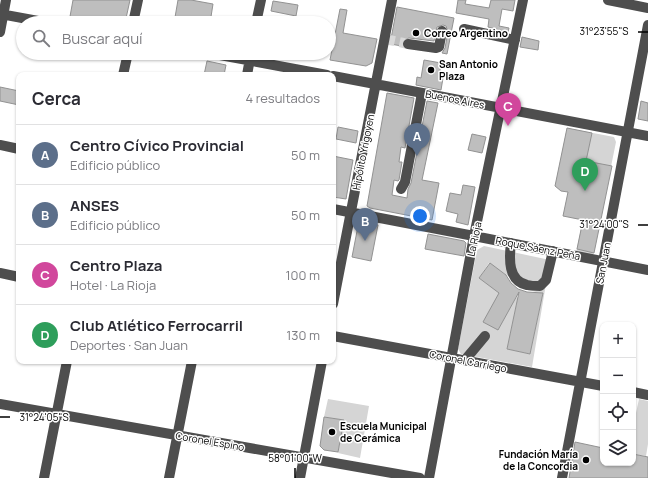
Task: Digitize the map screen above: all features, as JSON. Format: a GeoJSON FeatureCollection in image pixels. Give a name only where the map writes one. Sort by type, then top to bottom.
{"type":"FeatureCollection","features":[{"type":"Feature","properties":{"kind":"street"},"geometry":{"type":"LineString","coordinates":[[0,32],[2,14],[6,0]]}},
{"type":"Feature","properties":{"kind":"street"},"geometry":{"type":"LineString","coordinates":[[135,16],[138,0]]}},
{"type":"Feature","properties":{"kind":"street"},"geometry":{"type":"LineString","coordinates":[[258,16],[261,0]]}},
{"type":"Feature","properties":{"kind":"street","name":"Hipólito Yrigoyen"},"geometry":{"type":"LineString","coordinates":[[336,290],[392,0]]}},
{"type":"Feature","properties":{"kind":"street","name":"La Rioja"},"geometry":{"type":"LineString","coordinates":[[429,478],[474,236],[524,0]]}},
{"type":"Feature","properties":{"kind":"street"},"geometry":{"type":"LineString","coordinates":[[608,0],[648,8]]}},
{"type":"Feature","properties":{"kind":"street"},"geometry":{"type":"LineString","coordinates":[[2,14],[16,17]]}},
{"type":"Feature","properties":{"kind":"street","name":"San Juan"},"geometry":{"type":"LineString","coordinates":[[562,478],[648,25]]}},
{"type":"Feature","properties":{"kind":"street"},"geometry":{"type":"LineString","coordinates":[[464,29],[515,40]]}},
{"type":"Feature","properties":{"kind":"street"},"geometry":{"type":"LineString","coordinates":[[408,44],[436,48],[439,47],[442,31]]}},
{"type":"Feature","properties":{"kind":"street"},"geometry":{"type":"LineString","coordinates":[[124,72],[126,60]]}},
{"type":"Feature","properties":{"kind":"street"},"geometry":{"type":"LineString","coordinates":[[247,72],[249,60]]}},
{"type":"Feature","properties":{"kind":"street"},"geometry":{"type":"LineString","coordinates":[[263,60],[314,72]]}},
{"type":"Feature","properties":{"kind":"street","name":"Buenos Aires"},"geometry":{"type":"LineString","coordinates":[[336,77],[648,136]]}},
{"type":"Feature","properties":{"kind":"street"},"geometry":{"type":"LineString","coordinates":[[401,189],[405,182],[422,93]]}},
{"type":"Feature","properties":{"kind":"street"},"geometry":{"type":"LineString","coordinates":[[0,145],[16,148]]}},
{"type":"Feature","properties":{"kind":"street","name":"Roque Sáenz Peña"},"geometry":{"type":"LineString","coordinates":[[336,210],[648,270]]}},
{"type":"Feature","properties":{"kind":"street"},"geometry":{"type":"LineString","coordinates":[[511,243],[509,258],[511,269],[517,281],[527,285],[540,286],[546,280],[553,252]]}},
{"type":"Feature","properties":{"kind":"street"},"geometry":{"type":"LineString","coordinates":[[0,273],[16,276]]}},
{"type":"Feature","properties":{"kind":"street"},"geometry":{"type":"LineString","coordinates":[[465,360],[485,336]]}},
{"type":"Feature","properties":{"kind":"street","name":"Coronel Carriego"},"geometry":{"type":"LineString","coordinates":[[336,337],[600,385]]}},
{"type":"Feature","properties":{"kind":"street"},"geometry":{"type":"LineString","coordinates":[[44,478],[66,364]]}},
{"type":"Feature","properties":{"kind":"street"},"geometry":{"type":"LineString","coordinates":[[169,478],[191,364]]}},
{"type":"Feature","properties":{"kind":"street"},"geometry":{"type":"LineString","coordinates":[[300,478],[321,364]]}},
{"type":"Feature","properties":{"kind":"street"},"geometry":{"type":"LineString","coordinates":[[636,393],[648,395]]}},
{"type":"Feature","properties":{"kind":"street","name":"Coronel Espino"},"geometry":{"type":"LineString","coordinates":[[0,404],[420,478]]}},
{"type":"Feature","properties":{"kind":"shaded area"},"geometry":{"type":"Polygon","coordinates":[[[567,128],[614,137],[616,142],[593,255],[576,252],[583,220],[563,216],[568,192],[555,186],[567,128]]]}},
{"type":"Feature","properties":{"kind":"shaded area"},"geometry":{"type":"Polygon","coordinates":[[[484,246],[550,260],[532,367],[461,354],[458,349],[477,250],[484,246]],[[489,263],[479,278],[513,302],[517,297],[518,298],[507,349],[530,354],[543,294],[529,290],[489,263]]]}},
{"type":"Feature","properties":{"kind":"shaded area"},"geometry":{"type":"Polygon","coordinates":[[[328,399],[369,406],[360,458],[338,453],[344,420],[324,417],[328,399]]]}},
{"type":"Feature","properties":{"kind":"shaded area"},"geometry":{"type":"Polygon","coordinates":[[[639,399],[648,401],[648,444],[646,456],[636,454],[636,413],[639,399]]]}},
{"type":"Feature","properties":{"kind":"building"},"geometry":{"type":"Polygon","coordinates":[[[73,0],[130,0],[127,16],[70,16],[73,0]]]}},
{"type":"Feature","properties":{"kind":"building"},"geometry":{"type":"Polygon","coordinates":[[[178,0],[191,0],[213,4],[211,16],[175,16],[178,0]]]}},
{"type":"Feature","properties":{"kind":"building"},"geometry":{"type":"Polygon","coordinates":[[[458,0],[466,0],[465,4],[489,8],[491,0],[515,0],[513,11],[502,9],[499,26],[509,28],[508,32],[488,27],[489,19],[456,13],[458,0]]]}},
{"type":"Feature","properties":{"kind":"building"},"geometry":{"type":"Polygon","coordinates":[[[273,1],[298,5],[296,16],[271,11],[273,1]]]}},
{"type":"Feature","properties":{"kind":"building","name":"Correo Argentino"},"geometry":{"type":"Polygon","coordinates":[[[397,7],[454,18],[447,54],[442,53],[445,48],[448,32],[446,26],[443,25],[437,27],[434,41],[409,38],[403,40],[402,46],[390,44],[397,7]]]}},
{"type":"Feature","properties":{"kind":"building"},"geometry":{"type":"Polygon","coordinates":[[[340,9],[347,10],[343,33],[377,39],[372,63],[366,66],[330,60],[336,60],[336,29],[340,9]]]}},
{"type":"Feature","properties":{"kind":"building"},"geometry":{"type":"Polygon","coordinates":[[[522,37],[539,41],[538,50],[520,47],[522,37]]]}},
{"type":"Feature","properties":{"kind":"building","name":"San Antonio Plaza"},"geometry":{"type":"Polygon","coordinates":[[[424,60],[441,63],[439,77],[443,78],[441,90],[416,85],[417,77],[421,78],[424,60]]]}},
{"type":"Feature","properties":{"kind":"building"},"geometry":{"type":"Polygon","coordinates":[[[207,61],[226,65],[225,72],[205,72],[207,61]]]}},
{"type":"Feature","properties":{"kind":"building"},"geometry":{"type":"Polygon","coordinates":[[[0,87],[16,90],[16,104],[0,101],[0,87]]]}},
{"type":"Feature","properties":{"kind":"building"},"geometry":{"type":"Polygon","coordinates":[[[387,93],[414,98],[405,148],[401,147],[399,162],[402,162],[399,180],[394,180],[392,195],[407,198],[427,101],[438,103],[422,180],[439,183],[432,220],[370,208],[367,206],[387,93]]]}},
{"type":"Feature","properties":{"kind":"building"},"geometry":{"type":"Polygon","coordinates":[[[641,101],[648,103],[648,121],[638,119],[641,101]]]}},
{"type":"Feature","properties":{"kind":"building"},"geometry":{"type":"Polygon","coordinates":[[[338,127],[358,131],[356,143],[336,139],[338,127]]]}},
{"type":"Feature","properties":{"kind":"building"},"geometry":{"type":"Polygon","coordinates":[[[567,128],[592,133],[586,161],[612,166],[594,253],[577,249],[583,220],[563,216],[568,192],[561,191],[555,186],[567,128]]]}},
{"type":"Feature","properties":{"kind":"building"},"geometry":{"type":"Polygon","coordinates":[[[472,134],[486,137],[482,153],[468,150],[472,134]]]}},
{"type":"Feature","properties":{"kind":"building"},"geometry":{"type":"Polygon","coordinates":[[[336,157],[353,160],[346,199],[336,197],[336,157]]]}},
{"type":"Feature","properties":{"kind":"building"},"geometry":{"type":"Polygon","coordinates":[[[463,185],[475,187],[468,225],[456,222],[458,214],[446,211],[450,193],[461,195],[463,185]]]}},
{"type":"Feature","properties":{"kind":"building"},"geometry":{"type":"Polygon","coordinates":[[[363,222],[378,225],[371,261],[352,257],[358,226],[363,222]]]}},
{"type":"Feature","properties":{"kind":"building"},"geometry":{"type":"Polygon","coordinates":[[[428,234],[464,241],[466,243],[464,256],[425,249],[428,234]]]}},
{"type":"Feature","properties":{"kind":"building"},"geometry":{"type":"Polygon","coordinates":[[[490,263],[506,275],[511,283],[518,289],[527,292],[543,293],[530,354],[507,349],[519,292],[498,330],[483,322],[499,293],[479,278],[490,263]]]}},
{"type":"Feature","properties":{"kind":"building","name":"Escuela Municipal de Cerámica"},"geometry":{"type":"Polygon","coordinates":[[[324,417],[344,420],[338,452],[324,450],[320,446],[324,417]]]}},
{"type":"Feature","properties":{"kind":"building","name":"Fundación María de la Concordia"},"geometry":{"type":"Polygon","coordinates":[[[575,442],[600,447],[600,466],[636,466],[636,455],[648,457],[648,478],[569,478],[575,442]]]}},
{"type":"Feature","properties":{"kind":"tunnel"},"geometry":{"type":"LineString","coordinates":[[385,39],[408,44]]}},
{"type":"Feature","properties":{"kind":"place","name":"Correo Argentino"},"geometry":{"type":"Point","coordinates":[416,33]}},
{"type":"Feature","properties":{"kind":"place","name":"San Antonio Plaza"},"geometry":{"type":"Point","coordinates":[431,70]}},
{"type":"Feature","properties":{"kind":"place","name":"Centro Plaza"},"geometry":{"type":"Point","coordinates":[508,126]}},
{"type":"Feature","properties":{"kind":"place","name":"Centro Cívico Provincial"},"geometry":{"type":"Point","coordinates":[417,156]}},
{"type":"Feature","properties":{"kind":"place","name":"Club Atlético Ferrocarril"},"geometry":{"type":"Point","coordinates":[585,191]}},
{"type":"Feature","properties":{"kind":"place","name":"ANSES"},"geometry":{"type":"Point","coordinates":[365,241]}},
{"type":"Feature","properties":{"kind":"place","name":"Escuela Municipal de Cerámica"},"geometry":{"type":"Point","coordinates":[332,432]}},
{"type":"Feature","properties":{"kind":"place","name":"Fundación María de la Concordia"},"geometry":{"type":"Point","coordinates":[586,460]}}]}
